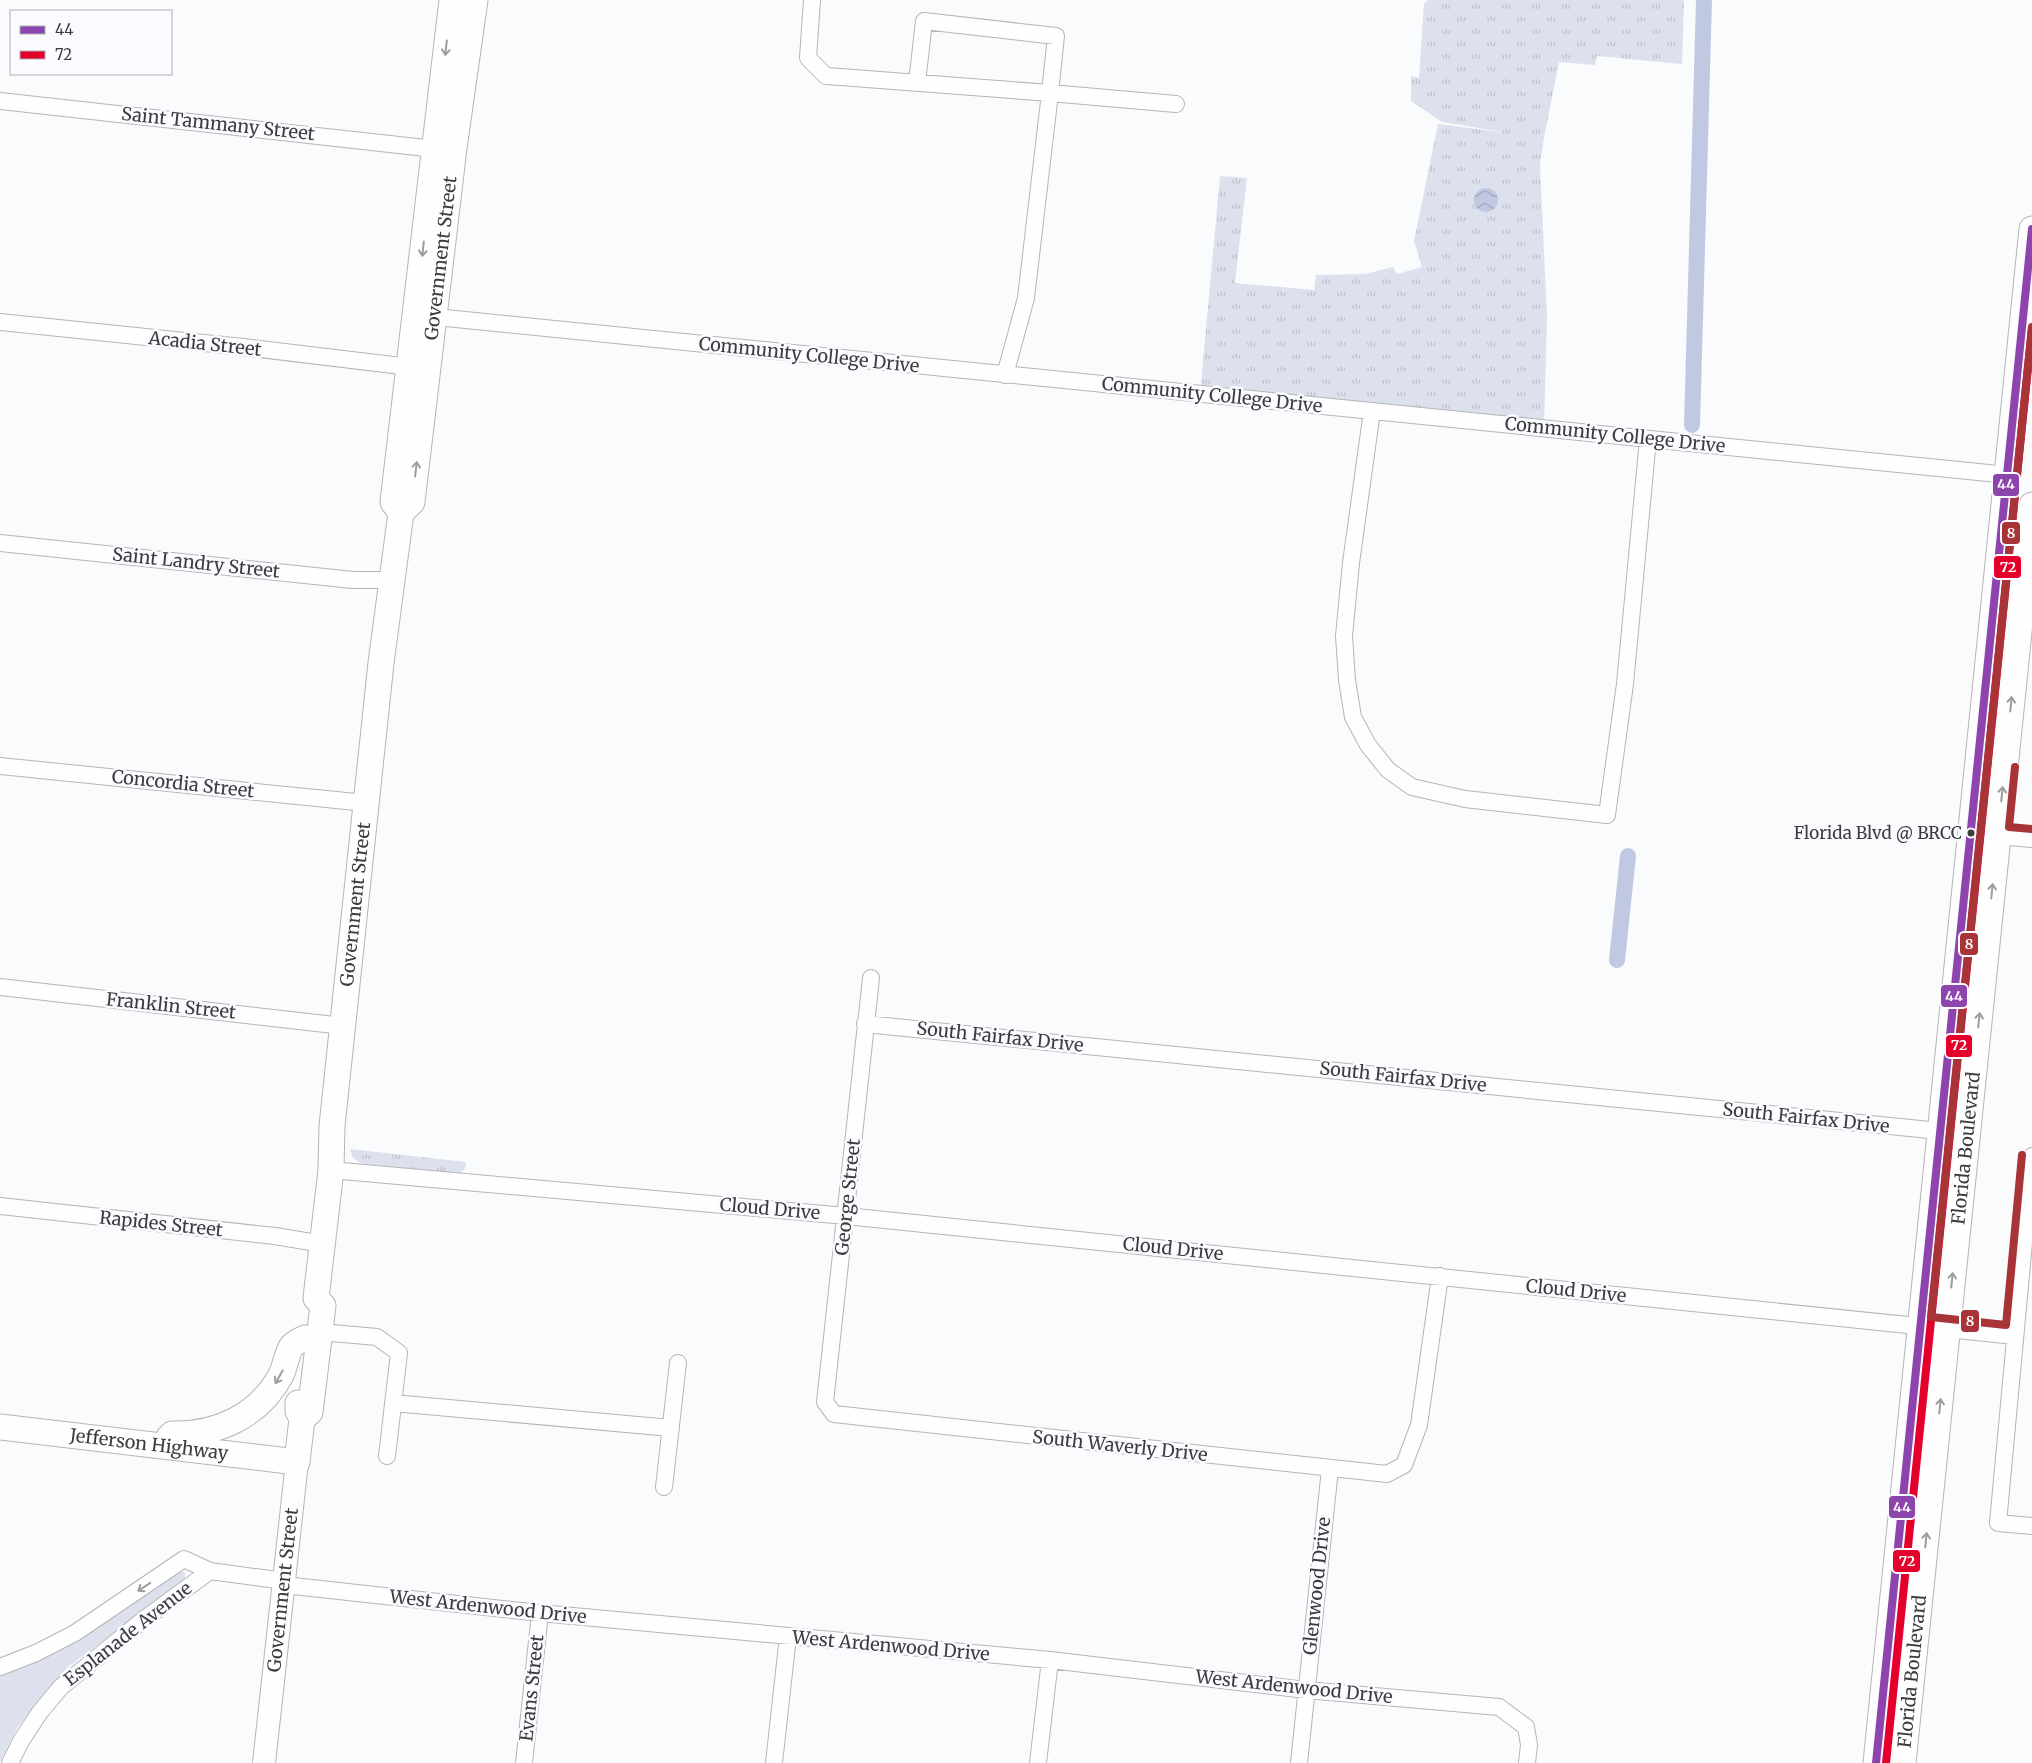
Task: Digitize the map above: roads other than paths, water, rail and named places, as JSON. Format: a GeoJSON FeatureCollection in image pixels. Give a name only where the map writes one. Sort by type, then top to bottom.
{"type":"FeatureCollection","features":[{"type":"Feature","properties":{"kind":"main road","name":"Government Street"},"geometry":{"type":"LineString","coordinates":[[264,1763],[302,1419],[298,1411],[312,1335],[323,1306],[316,1298],[331,1170],[332,1126],[392,580],[401,513],[412,502],[420,435],[435,149],[452,0]]}},
{"type":"Feature","properties":{"kind":"main road","name":"Government Street"},"geometry":{"type":"LineString","coordinates":[[401,513],[393,502],[410,367],[425,316],[454,148],[475,0]]}},
{"type":"Feature","properties":{"kind":"main road","name":"Florida Boulevard"},"geometry":{"type":"LineString","coordinates":[[1876,1763],[2032,230]]}},
{"type":"Feature","properties":{"kind":"main road"},"geometry":{"type":"LineString","coordinates":[[410,367],[418,372],[420,379],[415,424],[420,435]]}},
{"type":"Feature","properties":{"kind":"main road","name":"Florida Boulevard"},"geometry":{"type":"LineString","coordinates":[[1903,1763],[2032,505]]}},
{"type":"Feature","properties":{"kind":"main road"},"geometry":{"type":"LineString","coordinates":[[1996,590],[2023,592]]}},
{"type":"Feature","properties":{"kind":"main road"},"geometry":{"type":"LineString","coordinates":[[1960,937],[1987,940]]}},
{"type":"Feature","properties":{"kind":"main road"},"geometry":{"type":"LineString","coordinates":[[163,1445],[172,1434],[207,1432],[229,1424],[247,1413],[263,1400],[274,1386],[281,1374],[291,1346],[312,1335]]}},
{"type":"Feature","properties":{"kind":"main road","name":"Jefferson Highway"},"geometry":{"type":"LineString","coordinates":[[0,1427],[297,1462]]}},
{"type":"Feature","properties":{"kind":"street"},"geometry":{"type":"LineString","coordinates":[[812,0],[808,58],[826,76],[1176,104]]}},
{"type":"Feature","properties":{"kind":"street"},"geometry":{"type":"LineString","coordinates":[[917,83],[924,21],[1056,36],[1026,298],[1005,374]]}},
{"type":"Feature","properties":{"kind":"street","name":"Saint Tammany Street"},"geometry":{"type":"LineString","coordinates":[[0,101],[435,149]]}},
{"type":"Feature","properties":{"kind":"street","name":"Community College Drive"},"geometry":{"type":"LineString","coordinates":[[425,316],[2008,475]]}},
{"type":"Feature","properties":{"kind":"street","name":"Acadia Street"},"geometry":{"type":"LineString","coordinates":[[0,322],[243,347],[410,367]]}},
{"type":"Feature","properties":{"kind":"street"},"geometry":{"type":"LineString","coordinates":[[1372,411],[1351,563],[1344,636],[1347,680],[1353,717],[1368,745],[1388,770],[1412,787],[1465,799],[1607,815],[1625,684],[1648,438]]}},
{"type":"Feature","properties":{"kind":"street","name":"Saint Landry Street"},"geometry":{"type":"LineString","coordinates":[[0,543],[353,580],[392,580]]}},
{"type":"Feature","properties":{"kind":"street","name":"Concordia Street"},"geometry":{"type":"LineString","coordinates":[[0,766],[366,804]]}},
{"type":"Feature","properties":{"kind":"street"},"geometry":{"type":"LineString","coordinates":[[1998,836],[2032,839]]}},
{"type":"Feature","properties":{"kind":"street","name":"George Street"},"geometry":{"type":"LineString","coordinates":[[834,1414],[826,1402],[865,1024],[872,978]]}},
{"type":"Feature","properties":{"kind":"street","name":"Franklin Street"},"geometry":{"type":"LineString","coordinates":[[0,987],[342,1026]]}},
{"type":"Feature","properties":{"kind":"street","name":"South Fairfax Drive"},"geometry":{"type":"LineString","coordinates":[[865,1024],[1940,1131]]}},
{"type":"Feature","properties":{"kind":"street"},"geometry":{"type":"LineString","coordinates":[[2032,1156],[1998,1523],[2032,1526]]}},
{"type":"Feature","properties":{"kind":"street","name":"Cloud Drive"},"geometry":{"type":"LineString","coordinates":[[331,1170],[846,1216],[2015,1336]]}},
{"type":"Feature","properties":{"kind":"street","name":"Rapides Street"},"geometry":{"type":"LineString","coordinates":[[0,1206],[275,1236],[323,1244]]}},
{"type":"Feature","properties":{"kind":"street","name":"South Waverly Drive"},"geometry":{"type":"LineString","coordinates":[[834,1414],[1387,1474],[1404,1465],[1419,1425],[1440,1276]]}},
{"type":"Feature","properties":{"kind":"street"},"geometry":{"type":"LineString","coordinates":[[312,1335],[377,1337],[399,1354],[387,1456]]}},
{"type":"Feature","properties":{"kind":"street"},"geometry":{"type":"LineString","coordinates":[[664,1487],[678,1363]]}},
{"type":"Feature","properties":{"kind":"street"},"geometry":{"type":"LineString","coordinates":[[393,1403],[671,1428]]}},
{"type":"Feature","properties":{"kind":"street","name":"Glenwood Drive"},"geometry":{"type":"LineString","coordinates":[[1299,1763],[1330,1469]]}},
{"type":"Feature","properties":{"kind":"street"},"geometry":{"type":"LineString","coordinates":[[0,1667],[36,1653],[76,1633],[184,1560],[210,1571]]}},
{"type":"Feature","properties":{"kind":"street","name":"Esplanade Avenue"},"geometry":{"type":"LineString","coordinates":[[10,1763],[20,1741],[40,1712],[61,1687],[143,1620],[210,1571],[284,1583]]}},
{"type":"Feature","properties":{"kind":"street","name":"West Ardenwood Drive"},"geometry":{"type":"LineString","coordinates":[[284,1583],[540,1613],[1050,1660],[1306,1690],[1499,1707],[1526,1727],[1529,1745],[1527,1763]]}},
{"type":"Feature","properties":{"kind":"street","name":"Evans Street"},"geometry":{"type":"LineString","coordinates":[[524,1763],[540,1613]]}},
{"type":"Feature","properties":{"kind":"street"},"geometry":{"type":"LineString","coordinates":[[774,1763],[788,1636]]}},
{"type":"Feature","properties":{"kind":"street"},"geometry":{"type":"LineString","coordinates":[[1038,1763],[1050,1660]]}},
{"type":"Feature","properties":{"kind":"water"},"geometry":{"type":"Polygon","coordinates":[[[1486,188],[1495,191],[1498,200],[1495,209],[1486,212],[1477,209],[1474,200],[1477,191],[1486,188]]]}},
{"type":"Feature","properties":{"kind":"waterway"},"geometry":{"type":"LineString","coordinates":[[1692,425],[1704,0]]}},
{"type":"Feature","properties":{"kind":"waterway"},"geometry":{"type":"LineString","coordinates":[[1617,960],[1628,856]]}},
{"type":"Feature","properties":{"kind":"place","name":"Florida Blvd @ BRCC"},"geometry":{"type":"Point","coordinates":[1971,833]}}]}
